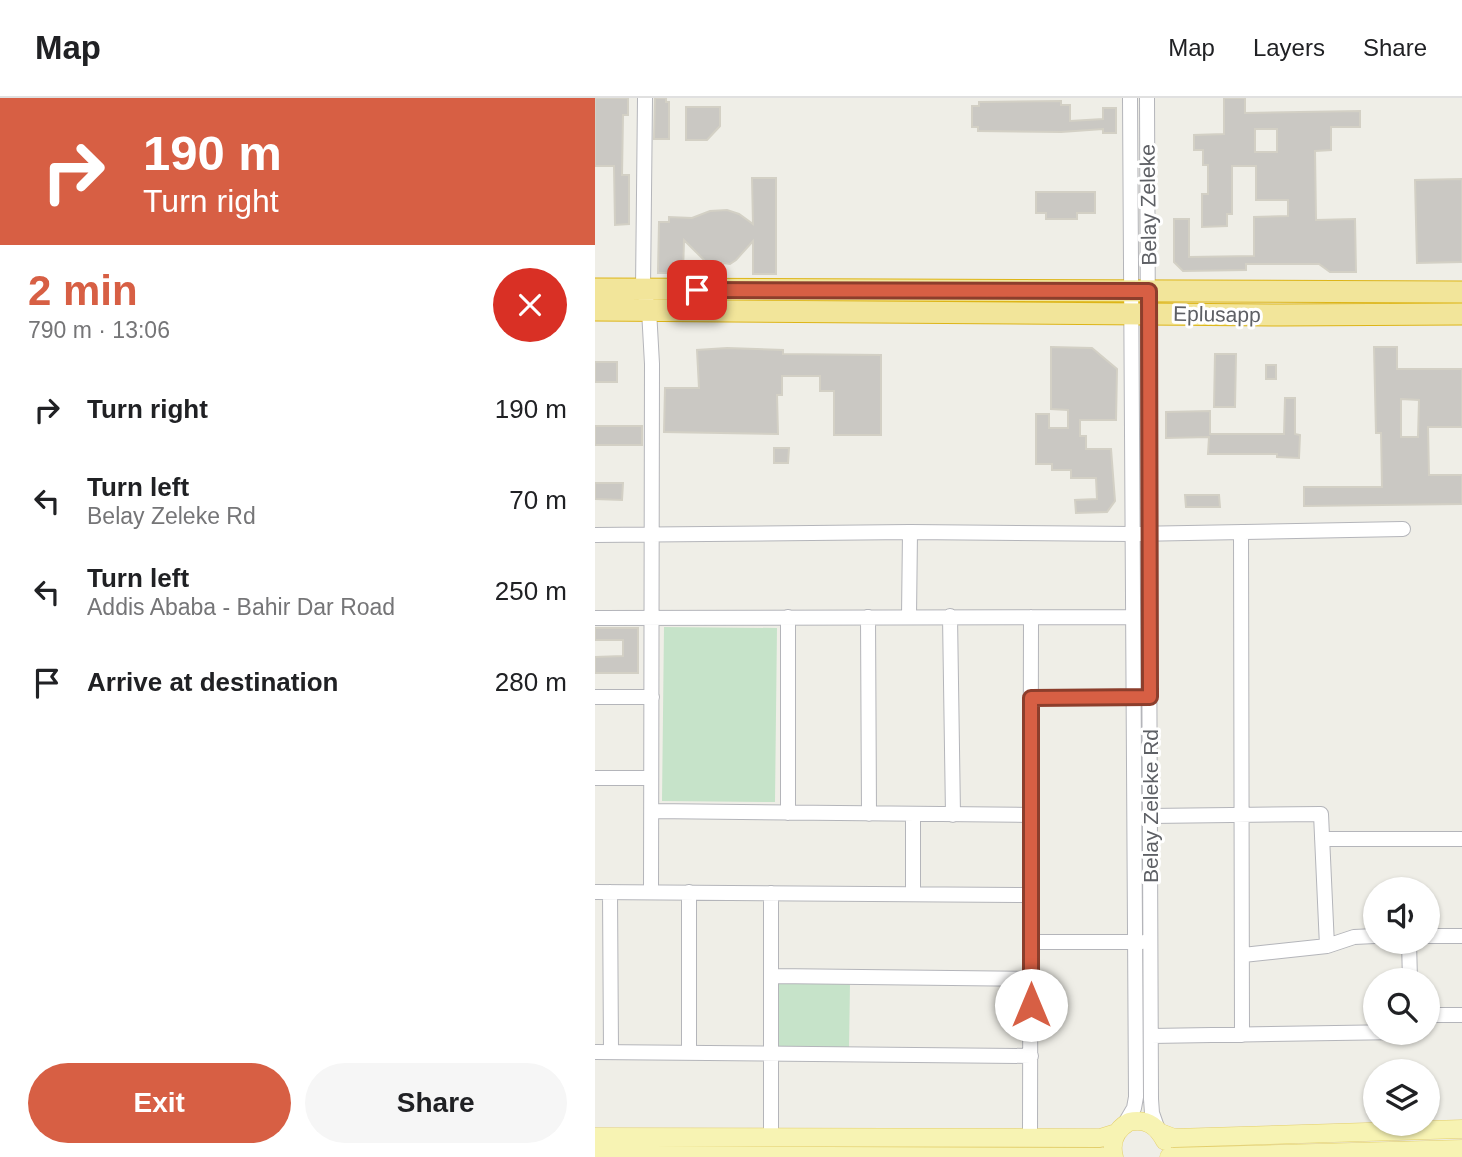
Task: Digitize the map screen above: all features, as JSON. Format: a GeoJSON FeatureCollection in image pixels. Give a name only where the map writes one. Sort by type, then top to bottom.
{"type":"FeatureCollection","features":[{"type":"Feature","properties":{"kind":"highway"},"geometry":{"type":"LineString","coordinates":[[595,289],[646,300],[1140,291],[1462,292]]}},
{"type":"Feature","properties":{"kind":"highway","name":"Eplusapp"},"geometry":{"type":"LineString","coordinates":[[595,310],[646,300],[1140,313],[1462,314]]}},
{"type":"Feature","properties":{"kind":"main road"},"geometry":{"type":"LineString","coordinates":[[595,1137],[771,1136],[879,1150],[1030,1137],[1100,1138],[1143,1121],[1174,1138],[1462,1129]]}},
{"type":"Feature","properties":{"kind":"main road"},"geometry":{"type":"LineString","coordinates":[[1114,1157],[1112,1148],[1120,1129]]}},
{"type":"Feature","properties":{"kind":"main road"},"geometry":{"type":"LineString","coordinates":[[1160,1131],[1165,1142],[1163,1157]]}},
{"type":"Feature","properties":{"kind":"main road"},"geometry":{"type":"LineString","coordinates":[[1169,1157],[1462,1149]]}},
{"type":"Feature","properties":{"kind":"main road"},"geometry":{"type":"LineString","coordinates":[[595,1155],[879,1150],[1104,1157]]}},
{"type":"Feature","properties":{"kind":"street"},"geometry":{"type":"LineString","coordinates":[[645,98],[646,300],[652,364],[651,892]]}},
{"type":"Feature","properties":{"kind":"street","name":"Belay Zeleke"},"geometry":{"type":"LineString","coordinates":[[1130,98],[1140,291]]}},
{"type":"Feature","properties":{"kind":"street","name":"Belay Zeleke"},"geometry":{"type":"LineString","coordinates":[[1140,313],[1147,98]]}},
{"type":"Feature","properties":{"kind":"street","name":"Belay Zeleke Rd"},"geometry":{"type":"LineString","coordinates":[[1140,313],[1150,533],[1151,1106],[1160,1131]]}},
{"type":"Feature","properties":{"kind":"street","name":"Belay Zeleke Rd"},"geometry":{"type":"LineString","coordinates":[[1120,1129],[1134,1108],[1136,1097],[1132,534],[1140,313]]}},
{"type":"Feature","properties":{"kind":"street"},"geometry":{"type":"LineString","coordinates":[[595,536],[910,532],[1132,534],[1403,529]]}},
{"type":"Feature","properties":{"kind":"street"},"geometry":{"type":"LineString","coordinates":[[909,616],[910,532]]}},
{"type":"Feature","properties":{"kind":"street"},"geometry":{"type":"LineString","coordinates":[[1241,533],[1242,1035]]}},
{"type":"Feature","properties":{"kind":"street"},"geometry":{"type":"LineString","coordinates":[[950,616],[953,815]]}},
{"type":"Feature","properties":{"kind":"street"},"geometry":{"type":"LineString","coordinates":[[788,617],[788,813]]}},
{"type":"Feature","properties":{"kind":"street"},"geometry":{"type":"LineString","coordinates":[[868,617],[869,814]]}},
{"type":"Feature","properties":{"kind":"street"},"geometry":{"type":"LineString","coordinates":[[1030,1137],[1031,617]]}},
{"type":"Feature","properties":{"kind":"street"},"geometry":{"type":"LineString","coordinates":[[595,618],[1133,617]]}},
{"type":"Feature","properties":{"kind":"street"},"geometry":{"type":"LineString","coordinates":[[595,697],[652,697]]}},
{"type":"Feature","properties":{"kind":"street"},"geometry":{"type":"LineString","coordinates":[[1031,698],[1150,697]]}},
{"type":"Feature","properties":{"kind":"street"},"geometry":{"type":"LineString","coordinates":[[595,778],[651,778]]}},
{"type":"Feature","properties":{"kind":"street"},"geometry":{"type":"LineString","coordinates":[[652,811],[1031,816]]}},
{"type":"Feature","properties":{"kind":"street"},"geometry":{"type":"LineString","coordinates":[[1150,816],[1321,814],[1327,946]]}},
{"type":"Feature","properties":{"kind":"street"},"geometry":{"type":"LineString","coordinates":[[913,815],[913,894]]}},
{"type":"Feature","properties":{"kind":"street"},"geometry":{"type":"LineString","coordinates":[[1322,839],[1462,839]]}},
{"type":"Feature","properties":{"kind":"street"},"geometry":{"type":"LineString","coordinates":[[611,1051],[611,974],[603,892],[1031,895]]}},
{"type":"Feature","properties":{"kind":"street"},"geometry":{"type":"LineString","coordinates":[[689,892],[689,1052]]}},
{"type":"Feature","properties":{"kind":"street"},"geometry":{"type":"LineString","coordinates":[[771,893],[771,1136]]}},
{"type":"Feature","properties":{"kind":"street"},"geometry":{"type":"LineString","coordinates":[[1440,936],[1462,936]]}},
{"type":"Feature","properties":{"kind":"street"},"geometry":{"type":"LineString","coordinates":[[1243,956],[1327,946],[1353,937],[1363,937]]}},
{"type":"Feature","properties":{"kind":"street"},"geometry":{"type":"LineString","coordinates":[[1031,942],[1151,942]]}},
{"type":"Feature","properties":{"kind":"street"},"geometry":{"type":"LineString","coordinates":[[595,974],[611,974]]}},
{"type":"Feature","properties":{"kind":"street"},"geometry":{"type":"LineString","coordinates":[[773,976],[1031,979]]}},
{"type":"Feature","properties":{"kind":"street"},"geometry":{"type":"LineString","coordinates":[[1440,1015],[1462,1015]]}},
{"type":"Feature","properties":{"kind":"street"},"geometry":{"type":"LineString","coordinates":[[1151,1036],[1363,1033]]}},
{"type":"Feature","properties":{"kind":"street"},"geometry":{"type":"LineString","coordinates":[[595,1052],[1031,1056]]}},
{"type":"Feature","properties":{"kind":"green space"},"geometry":{"type":"Polygon","coordinates":[[[664,627],[777,628],[775,802],[662,801],[664,627]]]}},
{"type":"Feature","properties":{"kind":"green space"},"geometry":{"type":"Polygon","coordinates":[[[778,982],[850,983],[849,1049],[777,1048],[778,982]]]}},
{"type":"Feature","properties":{"kind":"building"},"geometry":{"type":"Polygon","coordinates":[[[595,98],[628,98],[628,115],[623,115],[622,175],[629,175],[629,224],[615,225],[614,166],[595,166],[595,98]]]}},
{"type":"Feature","properties":{"kind":"building"},"geometry":{"type":"Polygon","coordinates":[[[655,98],[666,98],[666,102],[669,102],[669,139],[654,139],[655,98]]]}},
{"type":"Feature","properties":{"kind":"building"},"geometry":{"type":"Polygon","coordinates":[[[1224,98],[1245,98],[1245,113],[1360,111],[1360,127],[1331,127],[1331,150],[1315,151],[1316,220],[1355,219],[1356,272],[1330,272],[1319,264],[1246,264],[1246,270],[1183,271],[1174,262],[1174,219],[1189,219],[1189,257],[1254,256],[1254,217],[1288,216],[1288,200],[1256,200],[1256,166],[1232,166],[1232,214],[1227,214],[1227,226],[1202,227],[1202,194],[1208,194],[1208,165],[1203,165],[1203,150],[1194,150],[1194,135],[1224,134],[1224,98]],[[1255,129],[1255,152],[1277,152],[1277,129],[1255,129]]]}},
{"type":"Feature","properties":{"kind":"building"},"geometry":{"type":"Polygon","coordinates":[[[1061,101],[1061,105],[1070,105],[1070,121],[1103,119],[1103,108],[1116,108],[1116,133],[1103,133],[1103,129],[1061,132],[978,131],[978,127],[972,127],[972,106],[979,106],[979,102],[1061,101]]]}},
{"type":"Feature","properties":{"kind":"building"},"geometry":{"type":"Polygon","coordinates":[[[686,107],[720,107],[720,126],[707,140],[686,140],[686,107]]]}},
{"type":"Feature","properties":{"kind":"building"},"geometry":{"type":"Polygon","coordinates":[[[752,178],[776,178],[776,274],[753,274],[753,241],[736,260],[730,264],[723,263],[723,267],[705,261],[684,240],[683,273],[658,273],[659,222],[669,222],[669,217],[692,218],[710,211],[727,210],[739,214],[753,224],[752,178]]]}},
{"type":"Feature","properties":{"kind":"building"},"geometry":{"type":"Polygon","coordinates":[[[1462,179],[1462,262],[1417,263],[1415,180],[1462,179]]]}},
{"type":"Feature","properties":{"kind":"building"},"geometry":{"type":"Polygon","coordinates":[[[1036,192],[1095,192],[1095,213],[1077,213],[1077,219],[1046,219],[1046,213],[1036,213],[1036,192]]]}},
{"type":"Feature","properties":{"kind":"building"},"geometry":{"type":"Polygon","coordinates":[[[1051,347],[1092,348],[1117,369],[1116,420],[1080,420],[1080,436],[1086,436],[1086,449],[1111,449],[1115,501],[1107,512],[1076,513],[1075,500],[1097,499],[1096,478],[1071,478],[1071,470],[1052,470],[1052,464],[1036,464],[1036,414],[1049,414],[1049,428],[1068,428],[1068,410],[1051,409],[1051,347]]]}},
{"type":"Feature","properties":{"kind":"building"},"geometry":{"type":"Polygon","coordinates":[[[1374,347],[1397,347],[1397,369],[1462,369],[1462,427],[1428,427],[1429,475],[1462,475],[1462,504],[1304,506],[1304,487],[1382,487],[1381,433],[1376,433],[1374,347]],[[1401,399],[1401,437],[1418,437],[1419,400],[1401,399]]]}},
{"type":"Feature","properties":{"kind":"building"},"geometry":{"type":"Polygon","coordinates":[[[697,350],[783,350],[783,354],[881,355],[881,435],[834,435],[834,391],[820,391],[820,376],[782,376],[782,395],[777,395],[778,434],[664,432],[665,388],[699,388],[697,350]]]}},
{"type":"Feature","properties":{"kind":"building"},"geometry":{"type":"Polygon","coordinates":[[[1215,354],[1236,354],[1235,407],[1214,407],[1215,354]]]}},
{"type":"Feature","properties":{"kind":"building"},"geometry":{"type":"Polygon","coordinates":[[[595,362],[617,362],[617,382],[595,382],[595,362]]]}},
{"type":"Feature","properties":{"kind":"building"},"geometry":{"type":"Polygon","coordinates":[[[1266,365],[1276,365],[1276,379],[1266,379],[1266,365]]]}},
{"type":"Feature","properties":{"kind":"building"},"geometry":{"type":"Polygon","coordinates":[[[1285,398],[1295,398],[1295,434],[1300,435],[1299,458],[1277,457],[1277,454],[1208,454],[1209,437],[1166,438],[1166,412],[1210,411],[1210,434],[1284,434],[1285,398]]]}},
{"type":"Feature","properties":{"kind":"building"},"geometry":{"type":"Polygon","coordinates":[[[595,426],[642,426],[642,445],[595,445],[595,426]]]}},
{"type":"Feature","properties":{"kind":"building"},"geometry":{"type":"Polygon","coordinates":[[[774,448],[789,448],[788,463],[774,463],[774,448]]]}},
{"type":"Feature","properties":{"kind":"building"},"geometry":{"type":"Polygon","coordinates":[[[595,483],[623,483],[622,500],[595,499],[595,483]]]}},
{"type":"Feature","properties":{"kind":"building"},"geometry":{"type":"Polygon","coordinates":[[[1185,495],[1219,495],[1220,507],[1186,507],[1185,495]]]}},
{"type":"Feature","properties":{"kind":"building"},"geometry":{"type":"Polygon","coordinates":[[[595,628],[638,628],[638,673],[595,673],[595,657],[623,656],[623,640],[595,640],[595,628]]]}},
{"type":"Feature","properties":{"kind":"route"},"geometry":{"type":"LineString","coordinates":[[697,290],[1149,291],[1150,697],[1031,698],[1031,1005]]}}]}
